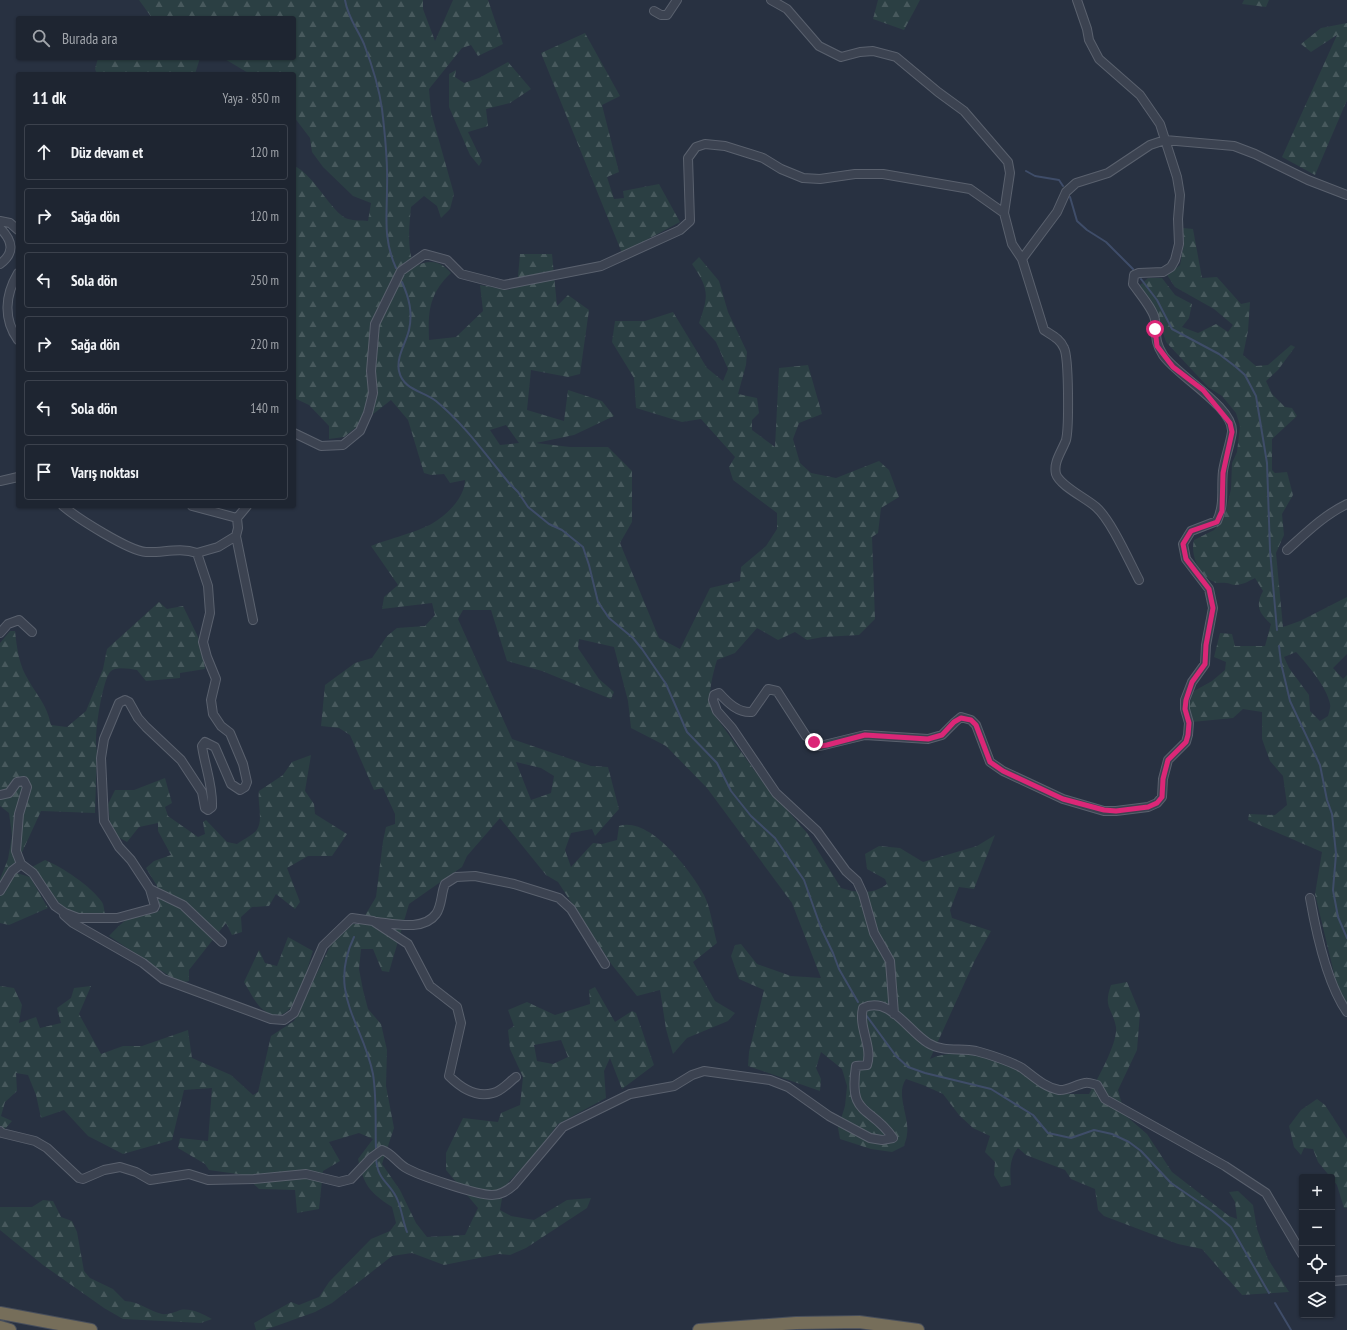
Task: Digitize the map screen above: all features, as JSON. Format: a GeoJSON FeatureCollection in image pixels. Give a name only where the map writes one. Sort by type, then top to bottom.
{"type":"FeatureCollection","features":[{"type":"Feature","properties":{"kind":"highway"},"geometry":{"type":"LineString","coordinates":[[0,1313],[91,1330]]}},
{"type":"Feature","properties":{"kind":"highway"},"geometry":{"type":"LineString","coordinates":[[699,1330],[796,1323],[859,1322],[918,1330]]}},
{"type":"Feature","properties":{"kind":"highway"},"geometry":{"type":"LineString","coordinates":[[0,1327],[10,1330]]}},
{"type":"Feature","properties":{"kind":"street"},"geometry":{"type":"LineString","coordinates":[[654,11],[661,15],[667,15],[677,0]]}},
{"type":"Feature","properties":{"kind":"street"},"geometry":{"type":"LineString","coordinates":[[771,0],[787,10],[819,46],[841,57],[860,52],[873,51],[896,57],[938,92],[964,111],[1008,162],[1010,173],[1004,213],[1012,244],[1022,259],[1044,330],[1059,339],[1065,350],[1068,403],[1066,439],[1055,465],[1056,475],[1062,483],[1097,507],[1109,522],[1139,580]]}},
{"type":"Feature","properties":{"kind":"street"},"geometry":{"type":"LineString","coordinates":[[894,1014],[890,961],[874,934],[864,894],[857,881],[846,871],[817,830],[776,793],[732,728],[717,711],[713,700],[714,695],[719,693],[733,706],[746,712],[752,712],[768,689],[777,690],[806,736],[820,746],[865,735],[928,739],[942,735],[954,722],[961,718],[971,720],[976,725],[990,762],[1003,771],[1063,799],[1104,810],[1116,811],[1148,807],[1157,803],[1162,797],[1163,779],[1168,760],[1186,742],[1188,735],[1189,723],[1185,709],[1186,700],[1192,682],[1205,664],[1206,645],[1213,608],[1209,589],[1186,559],[1183,544],[1191,531],[1217,522],[1222,511],[1223,473],[1232,432],[1230,423],[1207,395],[1173,367],[1163,356],[1155,338],[1155,320],[1152,311],[1133,284],[1134,275],[1139,272],[1151,274],[1163,272],[1171,267],[1179,244],[1178,219],[1180,195],[1177,177],[1160,124],[1140,95],[1099,59],[1089,40],[1087,28],[1077,0]]}},
{"type":"Feature","properties":{"kind":"street"},"geometry":{"type":"LineString","coordinates":[[1022,259],[1057,212],[1066,192],[1076,183],[1108,173],[1150,145],[1165,140],[1234,146],[1255,154],[1308,180],[1347,195]]}},
{"type":"Feature","properties":{"kind":"street"},"geometry":{"type":"LineString","coordinates":[[296,434],[321,446],[343,445],[360,431],[368,413],[372,393],[371,371],[375,324],[401,271],[409,265],[425,254],[432,255],[447,260],[462,274],[504,285],[602,266],[680,230],[690,220],[688,158],[696,147],[705,144],[725,146],[763,158],[781,169],[802,178],[820,179],[855,174],[883,174],[970,189],[1004,213]]}},
{"type":"Feature","properties":{"kind":"street"},"geometry":{"type":"LineString","coordinates":[[0,221],[10,223],[16,228]]}},
{"type":"Feature","properties":{"kind":"street"},"geometry":{"type":"LineString","coordinates":[[0,228],[10,240],[12,249],[7,259],[0,264]]}},
{"type":"Feature","properties":{"kind":"street"},"geometry":{"type":"LineString","coordinates":[[16,278],[8,300],[6,314],[16,337]]}},
{"type":"Feature","properties":{"kind":"street"},"geometry":{"type":"LineString","coordinates":[[0,481],[16,477]]}},
{"type":"Feature","properties":{"kind":"street"},"geometry":{"type":"LineString","coordinates":[[1287,550],[1311,528],[1336,509],[1347,504]]}},
{"type":"Feature","properties":{"kind":"street"},"geometry":{"type":"LineString","coordinates":[[66,508],[130,547],[145,552],[189,550],[197,553],[218,547],[236,536]]}},
{"type":"Feature","properties":{"kind":"street"},"geometry":{"type":"LineString","coordinates":[[200,508],[237,518]]}},
{"type":"Feature","properties":{"kind":"street"},"geometry":{"type":"LineString","coordinates":[[245,508],[237,518],[238,528],[236,536],[253,620]]}},
{"type":"Feature","properties":{"kind":"street"},"geometry":{"type":"LineString","coordinates":[[55,906],[65,913],[78,918],[117,918],[154,908],[154,898],[150,889],[131,860],[119,847],[104,821],[101,758],[104,739],[119,704],[125,700],[129,702],[142,722],[181,760],[202,792],[205,808],[208,810],[212,807],[212,798],[202,746],[205,742],[215,747],[231,784],[240,790],[245,787],[247,782],[243,764],[230,733],[221,726],[213,714],[212,700],[216,679],[203,642],[210,613],[208,586],[197,553]]}},
{"type":"Feature","properties":{"kind":"street"},"geometry":{"type":"LineString","coordinates":[[0,633],[8,624],[19,620],[28,626],[32,632]]}},
{"type":"Feature","properties":{"kind":"street"},"geometry":{"type":"LineString","coordinates":[[0,796],[9,794],[17,782],[24,781],[27,787],[16,830],[16,851],[21,864],[34,873],[55,906],[73,924],[143,963],[163,979],[271,1020],[284,1020],[294,1013],[323,946],[352,918],[410,925],[422,923],[436,914],[445,884],[456,877],[475,876],[514,884],[559,898],[571,909],[605,964]]}},
{"type":"Feature","properties":{"kind":"street"},"geometry":{"type":"LineString","coordinates":[[0,891],[12,871],[21,864]]}},
{"type":"Feature","properties":{"kind":"street"},"geometry":{"type":"LineString","coordinates":[[150,889],[183,905],[222,942]]}},
{"type":"Feature","properties":{"kind":"street"},"geometry":{"type":"LineString","coordinates":[[1310,898],[1314,921],[1337,998],[1347,1012]]}},
{"type":"Feature","properties":{"kind":"street"},"geometry":{"type":"LineString","coordinates":[[373,921],[408,944],[430,986],[457,1007],[461,1024],[449,1076],[460,1088],[478,1093],[494,1093],[516,1077]]}},
{"type":"Feature","properties":{"kind":"street"},"geometry":{"type":"LineString","coordinates":[[0,1131],[2,1133],[35,1141],[41,1144],[83,1180],[104,1170],[120,1167],[136,1172],[150,1180],[189,1174],[208,1180],[254,1179],[306,1174],[339,1182],[351,1179],[371,1158],[382,1150],[389,1152],[406,1168],[422,1176],[492,1195],[505,1192],[514,1185],[563,1127],[630,1094],[674,1086],[692,1075],[704,1071],[770,1080],[788,1087],[829,1116],[870,1138],[882,1140],[893,1138],[888,1131],[863,1110],[856,1099],[853,1085],[856,1066],[867,1066],[870,1057],[861,1016],[862,1008],[870,1004],[885,1007],[929,1044],[946,1049],[976,1051],[1020,1067],[1039,1082],[1059,1090],[1086,1082],[1097,1085],[1105,1099],[1225,1166],[1266,1193],[1299,1249]]}},
{"type":"Feature","properties":{"kind":"street"},"geometry":{"type":"LineString","coordinates":[[1335,1280],[1347,1280]]}},
{"type":"Feature","properties":{"kind":"green space"},"geometry":{"type":"Polygon","coordinates":[[[139,0],[423,0],[423,9],[435,41],[453,0],[488,0],[503,44],[478,56],[471,45],[462,48],[429,89],[431,112],[454,194],[450,209],[441,218],[437,206],[424,196],[411,207],[409,245],[414,267],[424,263],[433,262],[447,268],[451,273],[438,288],[431,304],[429,340],[456,337],[483,311],[480,285],[508,290],[517,287],[520,254],[552,254],[557,306],[568,295],[589,310],[580,374],[568,377],[531,370],[527,410],[564,421],[568,390],[602,401],[614,416],[574,435],[536,443],[570,447],[608,447],[632,471],[632,522],[620,543],[659,638],[680,649],[710,588],[740,581],[741,567],[766,546],[777,529],[777,513],[733,480],[729,467],[735,457],[701,419],[682,422],[636,408],[634,378],[612,342],[615,321],[645,321],[673,312],[707,368],[723,381],[728,369],[716,342],[699,323],[705,305],[706,292],[702,280],[692,264],[699,257],[719,281],[728,312],[747,352],[746,365],[738,394],[757,398],[759,413],[752,420],[752,430],[775,447],[779,368],[808,365],[822,414],[799,423],[793,439],[800,463],[811,473],[836,478],[879,461],[889,470],[899,497],[881,508],[878,533],[872,537],[875,619],[859,635],[823,637],[807,640],[795,632],[778,640],[757,628],[735,653],[717,660],[711,685],[711,710],[762,781],[807,833],[841,888],[865,892],[882,888],[887,884],[885,879],[867,869],[865,854],[879,846],[900,848],[923,862],[977,846],[995,835],[974,889],[959,887],[950,910],[952,918],[991,931],[975,960],[930,1059],[952,1054],[976,1056],[1001,1062],[1012,1067],[1024,1074],[1043,1089],[1066,1094],[1089,1094],[1106,1061],[1116,1034],[1116,1027],[1108,1003],[1111,985],[1127,982],[1140,1013],[1137,1050],[1118,1090],[1125,1115],[1147,1134],[1172,1172],[1229,1216],[1237,1219],[1235,1202],[1229,1192],[1238,1191],[1253,1205],[1257,1229],[1268,1259],[1289,1292],[1242,1295],[1202,1249],[1178,1244],[1104,1216],[1098,1210],[1095,1189],[1071,1179],[1065,1170],[1026,1155],[1018,1148],[1013,1157],[1010,1170],[1011,1185],[1001,1187],[994,1175],[995,1162],[985,1152],[990,1136],[973,1128],[959,1115],[943,1094],[923,1085],[906,1079],[903,1085],[902,1099],[907,1121],[907,1137],[904,1146],[892,1152],[871,1149],[840,1139],[838,1128],[845,1106],[847,1086],[842,1069],[821,1052],[816,1068],[821,1079],[820,1091],[748,1066],[749,1052],[764,990],[739,979],[731,956],[735,945],[741,944],[757,964],[791,976],[821,978],[792,903],[707,788],[666,746],[631,728],[628,701],[614,647],[579,639],[578,648],[599,679],[614,692],[611,699],[542,671],[507,661],[491,610],[463,610],[458,619],[512,739],[591,766],[608,767],[619,809],[595,836],[592,829],[571,833],[565,850],[571,867],[593,843],[602,844],[617,840],[619,826],[631,825],[644,829],[656,837],[680,860],[704,895],[710,912],[717,943],[693,962],[715,1001],[735,1013],[728,1021],[687,1038],[673,1054],[666,1029],[660,990],[637,996],[612,965],[558,882],[546,875],[500,818],[467,856],[462,867],[409,904],[389,972],[382,971],[373,949],[361,949],[359,969],[363,990],[368,1009],[381,1024],[387,1050],[386,1086],[394,1128],[382,1164],[400,1190],[416,1223],[427,1237],[465,1235],[478,1208],[446,1170],[446,1153],[463,1118],[498,1122],[501,1113],[520,1105],[523,1077],[510,1049],[508,1030],[514,1026],[508,1010],[527,1002],[555,1015],[590,1004],[589,990],[595,987],[615,1022],[632,1011],[636,1013],[654,1065],[622,1089],[610,1058],[604,1071],[606,1098],[558,1124],[537,1152],[504,1187],[500,1210],[511,1216],[534,1220],[567,1200],[591,1198],[587,1208],[526,1248],[510,1255],[499,1254],[444,1265],[412,1253],[392,1256],[332,1303],[315,1312],[265,1330],[256,1330],[254,1323],[291,1302],[299,1305],[319,1297],[329,1282],[371,1239],[390,1231],[396,1223],[392,1207],[373,1192],[365,1182],[360,1168],[358,1159],[373,1139],[359,1133],[329,1142],[340,1161],[323,1171],[319,1209],[297,1213],[295,1190],[259,1189],[244,1175],[209,1170],[205,1164],[178,1148],[180,1138],[208,1141],[212,1088],[184,1090],[172,1140],[123,1154],[88,1136],[64,1110],[41,1118],[36,1095],[28,1075],[16,1073],[17,1091],[5,1102],[1,1116],[12,1121],[5,1129],[0,1126],[0,986],[14,988],[22,1005],[19,1023],[36,1017],[40,1028],[61,1023],[57,1008],[71,998],[74,988],[91,986],[79,1014],[101,1054],[123,1046],[142,1046],[188,1030],[192,1058],[231,1075],[253,1095],[258,1092],[271,1036],[294,1021],[332,942],[350,924],[360,924],[376,897],[386,827],[395,824],[395,814],[383,788],[374,790],[350,735],[339,728],[321,726],[325,685],[355,663],[372,658],[387,636],[397,628],[425,626],[435,615],[432,603],[382,609],[384,597],[398,585],[371,546],[427,526],[438,520],[459,499],[465,480],[450,483],[444,474],[431,475],[424,473],[408,420],[391,400],[344,437],[329,439],[329,426],[309,405],[296,399],[296,167],[309,177],[336,210],[348,219],[368,221],[371,203],[353,196],[323,167],[312,152],[310,138],[296,120],[296,72],[247,72],[226,60],[296,60],[296,16],[151,16],[139,0]],[[506,425],[490,430],[500,445],[519,443],[506,425]],[[516,762],[531,800],[551,793],[554,776],[541,768],[516,762]],[[561,1040],[534,1045],[537,1061],[553,1064],[568,1057],[561,1040]]]}},
{"type":"Feature","properties":{"kind":"green space"},"geometry":{"type":"Polygon","coordinates":[[[878,0],[920,0],[904,30],[873,19],[878,0]]]}},
{"type":"Feature","properties":{"kind":"green space"},"geometry":{"type":"Polygon","coordinates":[[[1244,0],[1269,0],[1266,7],[1242,4],[1244,0]]]}},
{"type":"Feature","properties":{"kind":"green space"},"geometry":{"type":"Polygon","coordinates":[[[1347,23],[1347,100],[1315,175],[1282,157],[1337,35],[1311,52],[1301,44],[1321,28],[1347,23]]]}},
{"type":"Feature","properties":{"kind":"green space"},"geometry":{"type":"Polygon","coordinates":[[[585,33],[620,96],[602,105],[619,172],[607,177],[614,199],[624,198],[623,191],[659,184],[680,222],[622,253],[541,53],[585,33]]]}},
{"type":"Feature","properties":{"kind":"green space"},"geometry":{"type":"Polygon","coordinates":[[[97,60],[199,60],[196,72],[96,72],[95,69],[97,60]]]}},
{"type":"Feature","properties":{"kind":"green space"},"geometry":{"type":"Polygon","coordinates":[[[508,62],[531,89],[510,103],[486,109],[488,126],[468,132],[482,161],[479,166],[470,155],[449,107],[449,74],[456,70],[455,77],[464,83],[479,78],[508,62]]]}},
{"type":"Feature","properties":{"kind":"green space"},"geometry":{"type":"Polygon","coordinates":[[[1183,228],[1193,229],[1202,278],[1217,277],[1241,304],[1250,302],[1248,331],[1243,355],[1256,366],[1268,365],[1291,345],[1295,347],[1278,370],[1266,381],[1272,394],[1285,407],[1292,408],[1297,416],[1272,439],[1272,470],[1275,473],[1287,472],[1293,495],[1282,514],[1284,535],[1276,553],[1283,627],[1300,621],[1347,597],[1347,654],[1333,668],[1343,679],[1347,675],[1347,1005],[1338,990],[1315,894],[1322,852],[1248,820],[1249,814],[1275,815],[1287,805],[1283,776],[1270,761],[1262,739],[1262,712],[1243,709],[1233,718],[1192,722],[1189,705],[1194,691],[1212,681],[1225,670],[1226,662],[1214,657],[1220,633],[1232,634],[1235,646],[1265,646],[1271,624],[1261,613],[1259,601],[1263,591],[1255,578],[1238,585],[1215,583],[1200,570],[1193,552],[1194,540],[1214,530],[1224,518],[1231,489],[1232,463],[1237,452],[1240,426],[1236,413],[1222,396],[1208,387],[1166,342],[1155,309],[1139,286],[1148,278],[1162,278],[1175,295],[1192,304],[1189,318],[1182,327],[1198,333],[1216,324],[1228,332],[1233,325],[1214,309],[1175,287],[1167,275],[1180,265],[1184,243],[1183,228]],[[1296,652],[1284,657],[1289,668],[1309,695],[1310,711],[1320,721],[1328,716],[1330,704],[1328,697],[1316,676],[1296,652]]]}},
{"type":"Feature","properties":{"kind":"green space"},"geometry":{"type":"Polygon","coordinates":[[[159,602],[167,609],[183,606],[201,643],[205,669],[180,673],[180,678],[146,681],[137,670],[119,668],[110,672],[101,698],[97,723],[95,813],[41,811],[13,872],[30,877],[48,908],[9,925],[0,923],[0,879],[8,859],[12,836],[9,813],[0,806],[0,643],[10,631],[15,631],[23,669],[45,707],[51,725],[67,727],[86,711],[103,669],[107,649],[159,602]]]}},
{"type":"Feature","properties":{"kind":"green space"},"geometry":{"type":"Polygon","coordinates":[[[311,755],[305,791],[314,804],[315,814],[347,834],[332,856],[308,856],[287,868],[300,902],[295,909],[276,894],[269,906],[252,907],[241,917],[242,932],[232,935],[226,923],[189,970],[189,981],[180,983],[109,936],[129,918],[160,910],[157,886],[146,868],[154,861],[171,855],[158,831],[158,823],[139,827],[127,842],[116,836],[110,823],[108,804],[115,790],[134,790],[165,778],[172,803],[165,807],[168,816],[198,837],[205,834],[203,822],[206,820],[227,842],[237,844],[254,833],[258,827],[260,822],[259,791],[283,775],[292,762],[311,755]]]}},
{"type":"Feature","properties":{"kind":"green space"},"geometry":{"type":"Polygon","coordinates":[[[45,860],[68,872],[91,890],[102,902],[105,914],[73,913],[62,907],[32,867],[45,860]]]}},
{"type":"Feature","properties":{"kind":"green space"},"geometry":{"type":"Polygon","coordinates":[[[288,937],[313,951],[302,986],[290,1009],[282,1014],[272,1015],[258,1005],[244,982],[259,950],[265,963],[277,966],[288,937]]]}},
{"type":"Feature","properties":{"kind":"green space"},"geometry":{"type":"Polygon","coordinates":[[[1317,1099],[1325,1105],[1347,1139],[1347,1208],[1344,1208],[1335,1183],[1335,1174],[1328,1174],[1318,1162],[1313,1149],[1304,1148],[1301,1155],[1294,1147],[1289,1126],[1301,1110],[1317,1099]]]}},
{"type":"Feature","properties":{"kind":"green space"},"geometry":{"type":"Polygon","coordinates":[[[43,1200],[53,1201],[61,1217],[72,1221],[77,1232],[84,1271],[90,1278],[113,1289],[125,1301],[136,1303],[157,1313],[167,1314],[180,1310],[189,1310],[212,1319],[201,1323],[123,1319],[104,1308],[43,1265],[0,1230],[0,1207],[32,1207],[43,1200]]]}},
{"type":"Feature","properties":{"kind":"waterway"},"geometry":{"type":"LineString","coordinates":[[345,0],[350,18],[367,52],[381,101],[387,157],[387,238],[396,268]]}},
{"type":"Feature","properties":{"kind":"waterway"},"geometry":{"type":"LineString","coordinates":[[1026,171],[1035,176],[1059,180],[1063,186]]}},
{"type":"Feature","properties":{"kind":"waterway"},"geometry":{"type":"LineString","coordinates":[[1070,197],[1077,221],[1087,230],[1106,242],[1133,269]]}},
{"type":"Feature","properties":{"kind":"waterway"},"geometry":{"type":"LineString","coordinates":[[1141,279],[1157,300],[1172,329],[1219,354],[1236,367],[1245,375],[1256,396],[1267,463],[1270,550],[1277,630]]}},
{"type":"Feature","properties":{"kind":"waterway"},"geometry":{"type":"LineString","coordinates":[[402,282],[407,294],[411,317],[408,335],[398,366],[401,377],[409,386],[436,401],[456,420],[518,492],[528,507],[549,524],[562,530],[583,547],[598,602],[609,618],[633,638],[642,649],[666,684],[687,732],[717,763],[731,791],[751,816],[775,838],[804,880],[821,928],[839,969],[858,1002]]}},
{"type":"Feature","properties":{"kind":"waterway"},"geometry":{"type":"LineString","coordinates":[[1279,646],[1281,663],[1290,701],[1320,765],[1327,800],[1332,814],[1336,854],[1333,890],[1338,917],[1347,938]]}},
{"type":"Feature","properties":{"kind":"waterway"},"geometry":{"type":"LineString","coordinates":[[354,937],[347,957],[344,975],[350,1008],[368,1056],[373,1074],[376,1151]]}},
{"type":"Feature","properties":{"kind":"waterway"},"geometry":{"type":"LineString","coordinates":[[866,1015],[896,1056],[908,1067],[925,1073],[991,1089],[1033,1115],[1048,1133],[1071,1138],[1094,1130],[1112,1134],[1129,1142],[1141,1151],[1171,1183],[1212,1211],[1231,1227],[1269,1293]]}},
{"type":"Feature","properties":{"kind":"waterway"},"geometry":{"type":"LineString","coordinates":[[376,1157],[379,1172],[398,1201],[407,1232]]}},
{"type":"Feature","properties":{"kind":"waterway"},"geometry":{"type":"LineString","coordinates":[[1275,1303],[1291,1330]]}},
{"type":"Feature","properties":{"kind":"route"},"geometry":{"type":"LineString","coordinates":[[814,742],[820,746],[865,735],[909,739],[928,739],[942,735],[954,722],[961,718],[971,720],[976,725],[990,762],[1003,771],[1063,799],[1104,810],[1116,811],[1148,807],[1157,803],[1162,797],[1163,779],[1168,760],[1186,742],[1188,735],[1189,723],[1185,709],[1186,700],[1188,690],[1192,682],[1200,674],[1205,664],[1207,654],[1206,645],[1213,608],[1209,589],[1186,559],[1183,544],[1191,531],[1217,522],[1222,511],[1223,473],[1225,458],[1232,432],[1230,423],[1221,410],[1203,390],[1173,367],[1163,356],[1157,346],[1155,329]]}}]}
